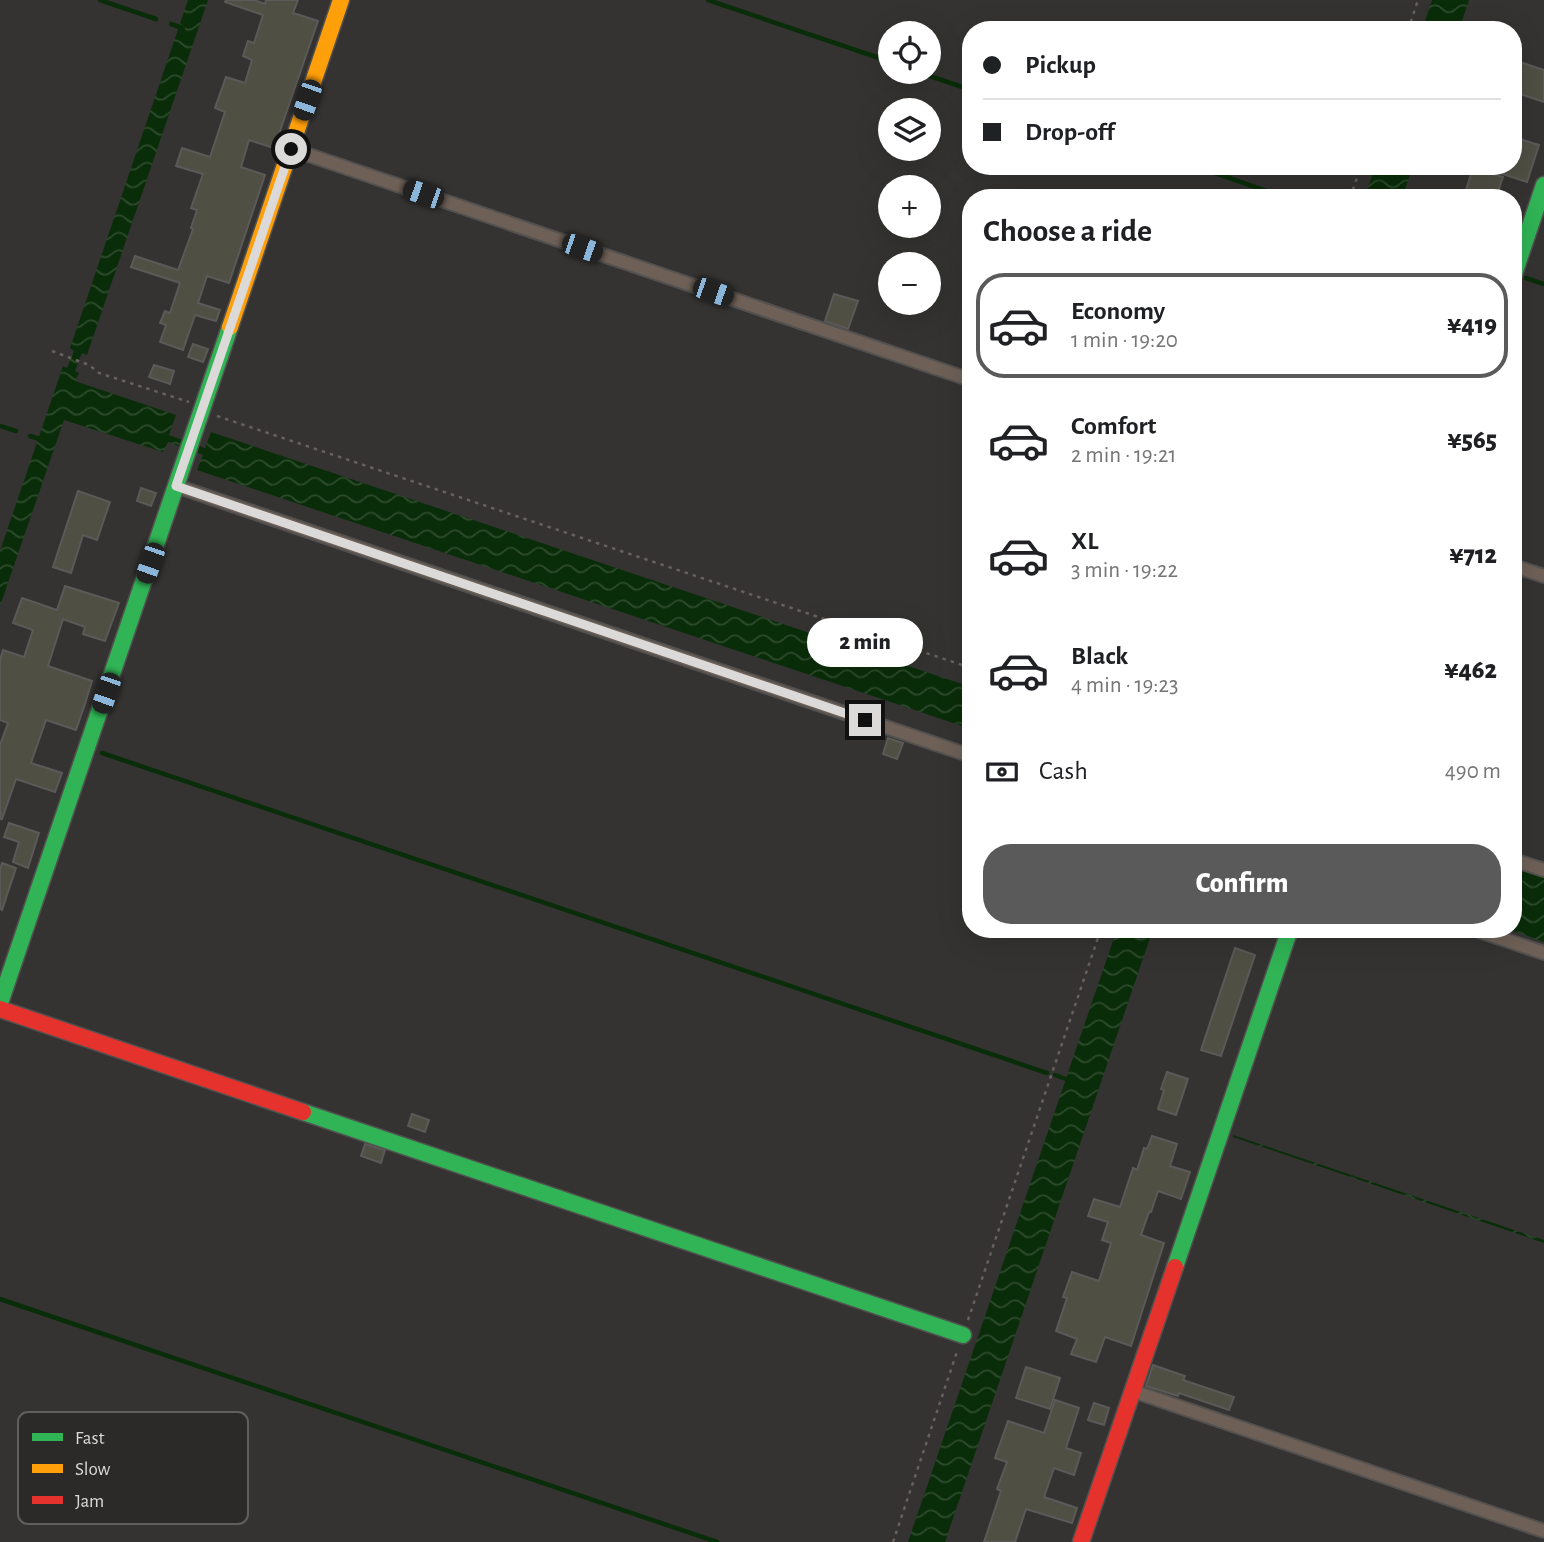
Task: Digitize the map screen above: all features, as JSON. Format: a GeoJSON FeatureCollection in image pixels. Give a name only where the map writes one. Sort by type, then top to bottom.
{"type":"FeatureCollection","features":[{"type":"Feature","properties":{"kind":"street"},"geometry":{"type":"LineString","coordinates":[[0,1003],[341,0]]}},
{"type":"Feature","properties":{"kind":"street"},"geometry":{"type":"LineString","coordinates":[[291,149],[962,377]]}},
{"type":"Feature","properties":{"kind":"street"},"geometry":{"type":"LineString","coordinates":[[1522,250],[1544,185]]}},
{"type":"Feature","properties":{"kind":"street"},"geometry":{"type":"LineString","coordinates":[[176,486],[962,753]]}},
{"type":"Feature","properties":{"kind":"street"},"geometry":{"type":"LineString","coordinates":[[1522,569],[1544,576]]}},
{"type":"Feature","properties":{"kind":"street"},"geometry":{"type":"LineString","coordinates":[[1522,863],[1544,870]]}},
{"type":"Feature","properties":{"kind":"street"},"geometry":{"type":"LineString","coordinates":[[1081,1542],[1287,938]]}},
{"type":"Feature","properties":{"kind":"street"},"geometry":{"type":"LineString","coordinates":[[1500,938],[1544,953]]}},
{"type":"Feature","properties":{"kind":"street"},"geometry":{"type":"LineString","coordinates":[[0,1009],[963,1335]]}},
{"type":"Feature","properties":{"kind":"street"},"geometry":{"type":"LineString","coordinates":[[1133,1391],[1544,1531]]}},
{"type":"Feature","properties":{"kind":"path"},"geometry":{"type":"LineString","coordinates":[[1411,21],[1418,0]]}},
{"type":"Feature","properties":{"kind":"path"},"geometry":{"type":"LineString","coordinates":[[52,351],[89,365],[99,373],[192,403],[202,411],[962,665]]}},
{"type":"Feature","properties":{"kind":"path"},"geometry":{"type":"LineString","coordinates":[[893,1542],[1098,938]]}},
{"type":"Feature","properties":{"kind":"water"},"geometry":{"type":"Polygon","coordinates":[[[188,0],[208,0],[87,355],[82,353],[75,371],[79,373],[75,381],[176,415],[169,435],[205,448],[211,432],[962,684],[962,726],[197,470],[203,455],[168,442],[163,452],[64,420],[0,606],[0,551],[63,366],[67,368],[74,351],[70,348],[188,0]]]}},
{"type":"Feature","properties":{"kind":"water"},"geometry":{"type":"Polygon","coordinates":[[[1432,0],[1469,0],[1462,21],[1425,21],[1432,0]]]}},
{"type":"Feature","properties":{"kind":"water"},"geometry":{"type":"Polygon","coordinates":[[[1372,175],[1410,175],[1405,189],[1368,189],[1372,175]]]}},
{"type":"Feature","properties":{"kind":"water"},"geometry":{"type":"Polygon","coordinates":[[[1522,869],[1544,876],[1544,942],[1522,934],[1522,869]]]}},
{"type":"Feature","properties":{"kind":"water"},"geometry":{"type":"Polygon","coordinates":[[[1114,938],[1150,938],[945,1542],[908,1542],[1114,938]]]}},
{"type":"Feature","properties":{"kind":"water"},"geometry":{"type":"Polygon","coordinates":[[[1233,1137],[1544,1240],[1544,1243],[1233,1137]]]}},
{"type":"Feature","properties":{"kind":"building"},"geometry":{"type":"Polygon","coordinates":[[[254,0],[265,4],[266,0],[298,0],[293,13],[318,21],[274,148],[249,140],[241,167],[265,175],[229,283],[207,276],[198,303],[220,310],[216,321],[195,315],[183,350],[160,342],[166,325],[160,323],[165,311],[170,313],[180,283],[131,267],[135,256],[178,270],[193,229],[191,228],[197,210],[191,208],[203,174],[176,166],[182,148],[210,157],[225,112],[215,108],[226,77],[245,83],[252,60],[243,56],[248,41],[254,43],[263,15],[225,2],[254,0]]]}},
{"type":"Feature","properties":{"kind":"building"},"geometry":{"type":"Polygon","coordinates":[[[1522,63],[1544,70],[1544,102],[1522,95],[1522,63]]]}},
{"type":"Feature","properties":{"kind":"building"},"geometry":{"type":"Polygon","coordinates":[[[1522,140],[1539,145],[1527,182],[1505,175],[1522,175],[1522,140]]]}},
{"type":"Feature","properties":{"kind":"building"},"geometry":{"type":"Polygon","coordinates":[[[1471,175],[1503,177],[1499,189],[1466,189],[1471,175]]]}},
{"type":"Feature","properties":{"kind":"building"},"geometry":{"type":"Polygon","coordinates":[[[834,294],[858,301],[848,329],[825,321],[834,294]]]}},
{"type":"Feature","properties":{"kind":"building"},"geometry":{"type":"Polygon","coordinates":[[[193,344],[208,349],[203,362],[188,357],[193,344]]]}},
{"type":"Feature","properties":{"kind":"building"},"geometry":{"type":"Polygon","coordinates":[[[154,365],[174,371],[170,384],[149,377],[154,365]]]}},
{"type":"Feature","properties":{"kind":"building"},"geometry":{"type":"Polygon","coordinates":[[[141,488],[156,493],[151,506],[137,501],[141,488]]]}},
{"type":"Feature","properties":{"kind":"building"},"geometry":{"type":"Polygon","coordinates":[[[78,491],[110,502],[97,540],[83,535],[71,573],[53,567],[78,491]]]}},
{"type":"Feature","properties":{"kind":"building"},"geometry":{"type":"Polygon","coordinates":[[[65,586],[119,603],[105,641],[83,634],[85,627],[63,619],[48,666],[92,681],[85,704],[76,730],[46,720],[31,763],[62,773],[55,792],[16,779],[0,819],[0,745],[8,723],[0,720],[0,660],[3,650],[24,657],[33,630],[13,623],[22,598],[57,610],[65,586]]]}},
{"type":"Feature","properties":{"kind":"building"},"geometry":{"type":"Polygon","coordinates":[[[888,738],[903,743],[897,759],[883,754],[888,738]]]}},
{"type":"Feature","properties":{"kind":"building"},"geometry":{"type":"Polygon","coordinates":[[[9,823],[39,833],[28,868],[13,862],[19,842],[4,837],[9,823]]]}},
{"type":"Feature","properties":{"kind":"building"},"geometry":{"type":"Polygon","coordinates":[[[2,863],[16,868],[2,910],[0,870],[2,863]]]}},
{"type":"Feature","properties":{"kind":"building"},"geometry":{"type":"Polygon","coordinates":[[[1235,948],[1255,955],[1221,1056],[1201,1050],[1235,948]]]}},
{"type":"Feature","properties":{"kind":"building"},"geometry":{"type":"Polygon","coordinates":[[[1167,1072],[1188,1079],[1176,1115],[1158,1109],[1167,1072]]]}},
{"type":"Feature","properties":{"kind":"building"},"geometry":{"type":"Polygon","coordinates":[[[412,1114],[429,1120],[425,1132],[408,1126],[412,1114]]]}},
{"type":"Feature","properties":{"kind":"building"},"geometry":{"type":"Polygon","coordinates":[[[1152,1136],[1177,1144],[1170,1166],[1190,1172],[1181,1199],[1158,1191],[1141,1235],[1164,1243],[1131,1346],[1105,1337],[1096,1362],[1071,1354],[1077,1339],[1056,1331],[1067,1298],[1063,1297],[1072,1272],[1099,1281],[1111,1243],[1102,1240],[1108,1222],[1088,1216],[1094,1199],[1120,1207],[1133,1168],[1137,1170],[1144,1148],[1147,1149],[1152,1136]]]}},
{"type":"Feature","properties":{"kind":"building"},"geometry":{"type":"Polygon","coordinates":[[[365,1144],[385,1150],[381,1163],[361,1156],[365,1144]]]}},
{"type":"Feature","properties":{"kind":"building"},"geometry":{"type":"Polygon","coordinates":[[[1153,1365],[1185,1376],[1183,1380],[1234,1397],[1229,1410],[1179,1393],[1178,1396],[1146,1386],[1153,1365]]]}},
{"type":"Feature","properties":{"kind":"building"},"geometry":{"type":"Polygon","coordinates":[[[1026,1367],[1060,1378],[1050,1409],[1016,1398],[1026,1367]]]}},
{"type":"Feature","properties":{"kind":"building"},"geometry":{"type":"Polygon","coordinates":[[[1055,1400],[1079,1408],[1066,1448],[1081,1453],[1074,1475],[1054,1468],[1044,1497],[1077,1508],[1072,1523],[1026,1509],[1015,1542],[984,1542],[1001,1491],[997,1489],[1007,1462],[995,1458],[1008,1421],[1044,1433],[1055,1400]]]}},
{"type":"Feature","properties":{"kind":"building"},"geometry":{"type":"Polygon","coordinates":[[[1094,1403],[1109,1408],[1104,1425],[1088,1420],[1094,1403]]]}},
{"type":"Feature","properties":{"kind":"waterway"},"geometry":{"type":"LineString","coordinates":[[100,0],[156,19]]}},
{"type":"Feature","properties":{"kind":"waterway"},"geometry":{"type":"LineString","coordinates":[[708,0],[878,58]]}},
{"type":"Feature","properties":{"kind":"waterway"},"geometry":{"type":"LineString","coordinates":[[171,24],[183,28]]}},
{"type":"Feature","properties":{"kind":"waterway"},"geometry":{"type":"LineString","coordinates":[[941,80],[962,87]]}},
{"type":"Feature","properties":{"kind":"waterway"},"geometry":{"type":"LineString","coordinates":[[1221,175],[1261,189]]}},
{"type":"Feature","properties":{"kind":"waterway"},"geometry":{"type":"LineString","coordinates":[[1526,278],[1544,284]]}},
{"type":"Feature","properties":{"kind":"waterway"},"geometry":{"type":"LineString","coordinates":[[0,426],[16,431]]}},
{"type":"Feature","properties":{"kind":"waterway"},"geometry":{"type":"LineString","coordinates":[[30,436],[43,440]]}},
{"type":"Feature","properties":{"kind":"waterway"},"geometry":{"type":"LineString","coordinates":[[102,753],[1047,1073]]}},
{"type":"Feature","properties":{"kind":"waterway"},"geometry":{"type":"LineString","coordinates":[[1055,1075],[1066,1079]]}},
{"type":"Feature","properties":{"kind":"waterway"},"geometry":{"type":"LineString","coordinates":[[0,1299],[717,1542]]}},
{"type":"Feature","properties":{"kind":"traffic: fast"},"geometry":{"type":"LineString","coordinates":[[1522,250],[1544,185]]}},
{"type":"Feature","properties":{"kind":"traffic: fast"},"geometry":{"type":"LineString","coordinates":[[0,1003],[230,327]]}},
{"type":"Feature","properties":{"kind":"traffic: fast"},"geometry":{"type":"LineString","coordinates":[[1175,1267],[1287,938]]}},
{"type":"Feature","properties":{"kind":"traffic: fast"},"geometry":{"type":"LineString","coordinates":[[303,1112],[963,1335]]}},
{"type":"Feature","properties":{"kind":"traffic: slow"},"geometry":{"type":"LineString","coordinates":[[230,327],[341,0]]}},
{"type":"Feature","properties":{"kind":"traffic: jam"},"geometry":{"type":"LineString","coordinates":[[0,1009],[303,1112]]}},
{"type":"Feature","properties":{"kind":"traffic: jam"},"geometry":{"type":"LineString","coordinates":[[1081,1542],[1175,1267]]}},
{"type":"Feature","properties":{"kind":"route"},"geometry":{"type":"LineString","coordinates":[[291,149],[176,486],[865,720]]}}]}
